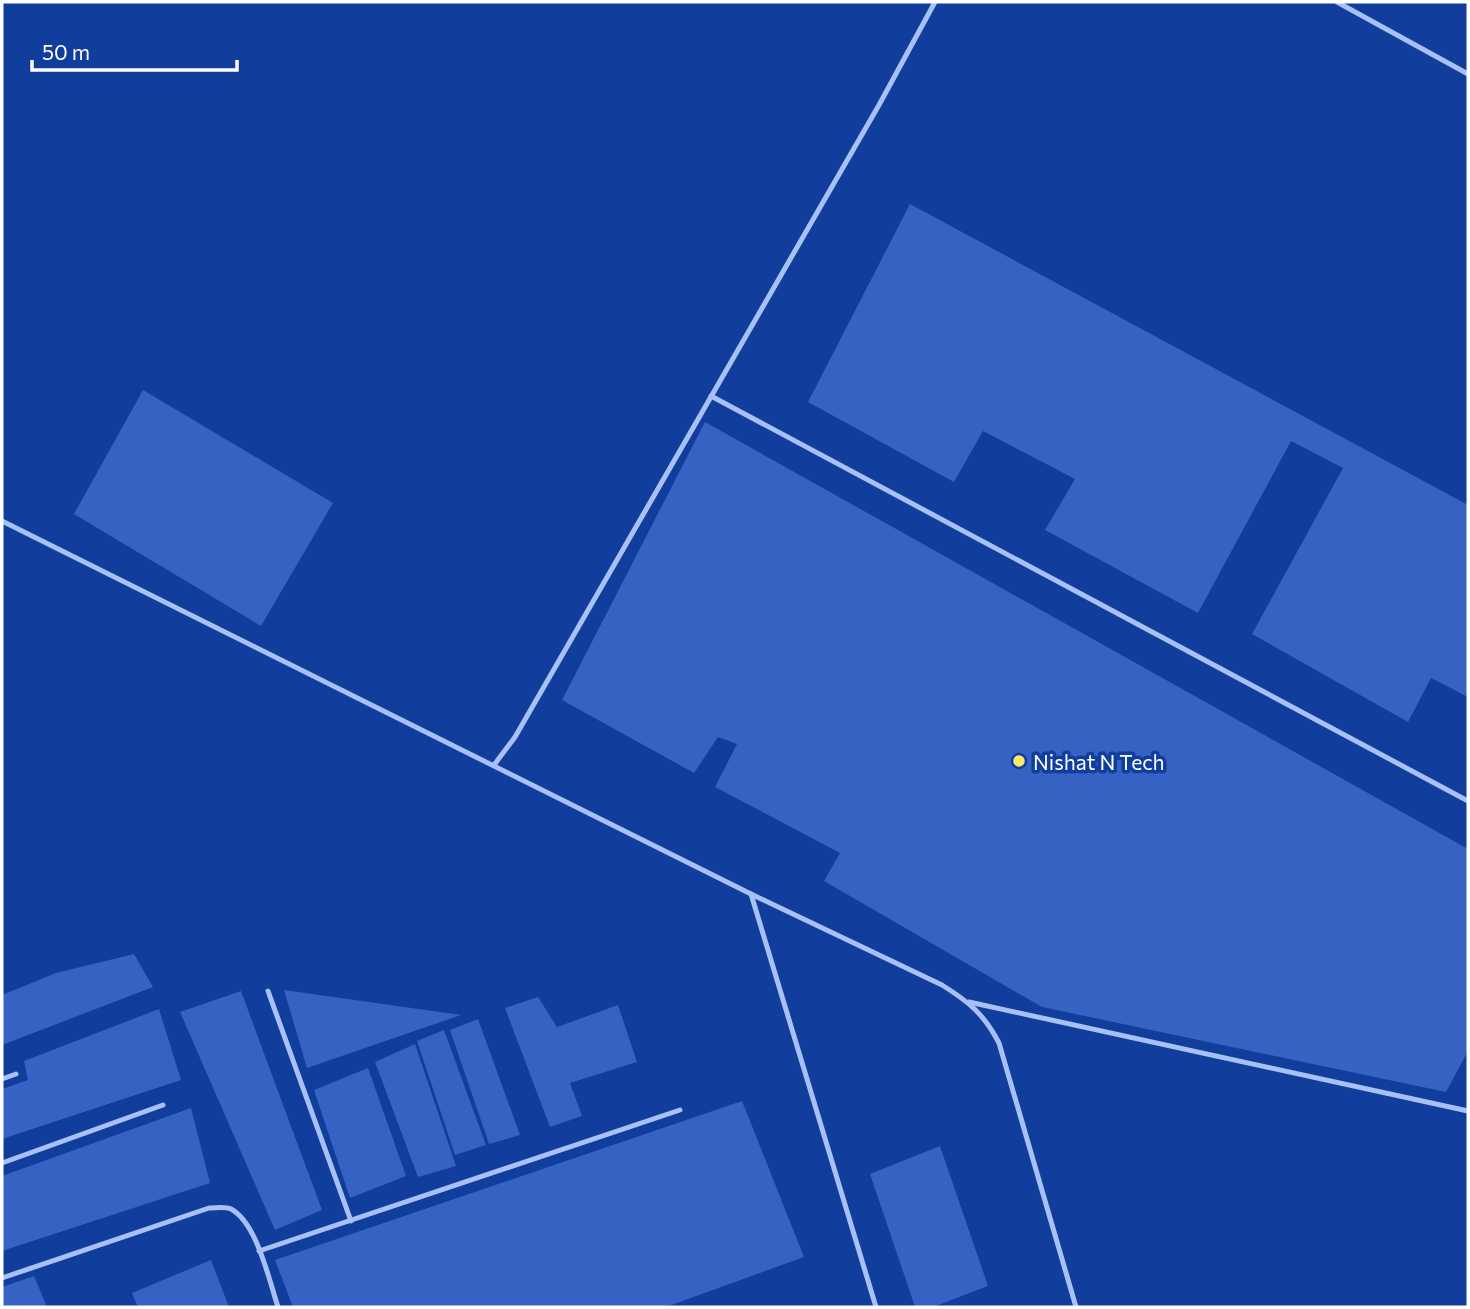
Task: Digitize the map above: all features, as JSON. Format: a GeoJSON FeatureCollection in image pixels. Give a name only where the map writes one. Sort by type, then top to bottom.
{"type":"FeatureCollection","features":[{"type":"Feature","properties":{"kind":"lane"},"geometry":{"type":"LineString","coordinates":[[494,765],[515,737],[879,105],[935,2]]}},
{"type":"Feature","properties":{"kind":"lane"},"geometry":{"type":"LineString","coordinates":[[1337,2],[1468,74]]}},
{"type":"Feature","properties":{"kind":"lane"},"geometry":{"type":"LineString","coordinates":[[711,396],[1468,801]]}},
{"type":"Feature","properties":{"kind":"lane"},"geometry":{"type":"LineString","coordinates":[[2,521],[751,894],[942,985],[969,1002],[988,1022],[999,1043],[1076,1307]]}},
{"type":"Feature","properties":{"kind":"lane"},"geometry":{"type":"LineString","coordinates":[[751,894],[877,1307]]}},
{"type":"Feature","properties":{"kind":"lane"},"geometry":{"type":"LineString","coordinates":[[268,991],[351,1221]]}},
{"type":"Feature","properties":{"kind":"lane"},"geometry":{"type":"LineString","coordinates":[[969,1002],[1468,1111]]}},
{"type":"Feature","properties":{"kind":"lane"},"geometry":{"type":"LineString","coordinates":[[2,1079],[16,1074]]}},
{"type":"Feature","properties":{"kind":"lane"},"geometry":{"type":"LineString","coordinates":[[2,1163],[163,1105]]}},
{"type":"Feature","properties":{"kind":"lane"},"geometry":{"type":"LineString","coordinates":[[259,1251],[680,1110]]}},
{"type":"Feature","properties":{"kind":"lane"},"geometry":{"type":"LineString","coordinates":[[2,1279],[209,1208],[228,1208],[243,1217],[259,1251],[278,1307]]}},
{"type":"Feature","properties":{"kind":"building"},"geometry":{"type":"Polygon","coordinates":[[[910,204],[1468,505],[1468,697],[1431,678],[1408,722],[1252,634],[1343,468],[1291,441],[1198,613],[1045,530],[1075,479],[983,431],[954,482],[808,402],[910,204]]]}},
{"type":"Feature","properties":{"kind":"building"},"geometry":{"type":"Polygon","coordinates":[[[143,390],[333,503],[261,626],[74,514],[143,390]]]}},
{"type":"Feature","properties":{"kind":"building","name":"Nishat N Tech"},"geometry":{"type":"Polygon","coordinates":[[[705,422],[1468,849],[1468,1051],[1446,1092],[1042,1007],[824,881],[840,853],[715,787],[737,744],[718,737],[694,773],[562,700],[705,422]]]}},
{"type":"Feature","properties":{"kind":"building"},"geometry":{"type":"Polygon","coordinates":[[[134,954],[153,987],[2,1045],[2,995],[56,973],[134,954]]]}},
{"type":"Feature","properties":{"kind":"building"},"geometry":{"type":"Polygon","coordinates":[[[284,990],[461,1015],[307,1068],[284,990]]]}},
{"type":"Feature","properties":{"kind":"building"},"geometry":{"type":"Polygon","coordinates":[[[241,991],[322,1210],[275,1230],[180,1012],[241,991]]]}},
{"type":"Feature","properties":{"kind":"building"},"geometry":{"type":"Polygon","coordinates":[[[538,997],[557,1027],[618,1005],[637,1062],[570,1083],[582,1116],[550,1127],[505,1008],[538,997]]]}},
{"type":"Feature","properties":{"kind":"building"},"geometry":{"type":"Polygon","coordinates":[[[159,1009],[181,1080],[2,1139],[2,1089],[28,1080],[24,1061],[159,1009]]]}},
{"type":"Feature","properties":{"kind":"building"},"geometry":{"type":"Polygon","coordinates":[[[478,1019],[520,1135],[489,1144],[450,1030],[478,1019]]]}},
{"type":"Feature","properties":{"kind":"building"},"geometry":{"type":"Polygon","coordinates":[[[444,1030],[486,1145],[455,1155],[417,1041],[444,1030]]]}},
{"type":"Feature","properties":{"kind":"building"},"geometry":{"type":"Polygon","coordinates":[[[415,1044],[456,1166],[418,1177],[375,1062],[415,1044]]]}},
{"type":"Feature","properties":{"kind":"building"},"geometry":{"type":"Polygon","coordinates":[[[368,1068],[406,1176],[350,1198],[314,1090],[368,1068]]]}},
{"type":"Feature","properties":{"kind":"building"},"geometry":{"type":"Polygon","coordinates":[[[742,1101],[804,1257],[666,1307],[293,1307],[275,1260],[742,1101]]]}},
{"type":"Feature","properties":{"kind":"building"},"geometry":{"type":"Polygon","coordinates":[[[191,1108],[210,1183],[2,1251],[2,1176],[191,1108]]]}},
{"type":"Feature","properties":{"kind":"building"},"geometry":{"type":"Polygon","coordinates":[[[940,1146],[988,1286],[933,1307],[915,1307],[870,1174],[940,1146]]]}},
{"type":"Feature","properties":{"kind":"building"},"geometry":{"type":"Polygon","coordinates":[[[211,1260],[229,1307],[138,1307],[132,1293],[211,1260]]]}},
{"type":"Feature","properties":{"kind":"building"},"geometry":{"type":"Polygon","coordinates":[[[34,1276],[47,1307],[2,1307],[2,1287],[34,1276]]]}},
{"type":"Feature","properties":{"kind":"place","name":"Nishat N Tech"},"geometry":{"type":"Point","coordinates":[1019,761]}}]}
